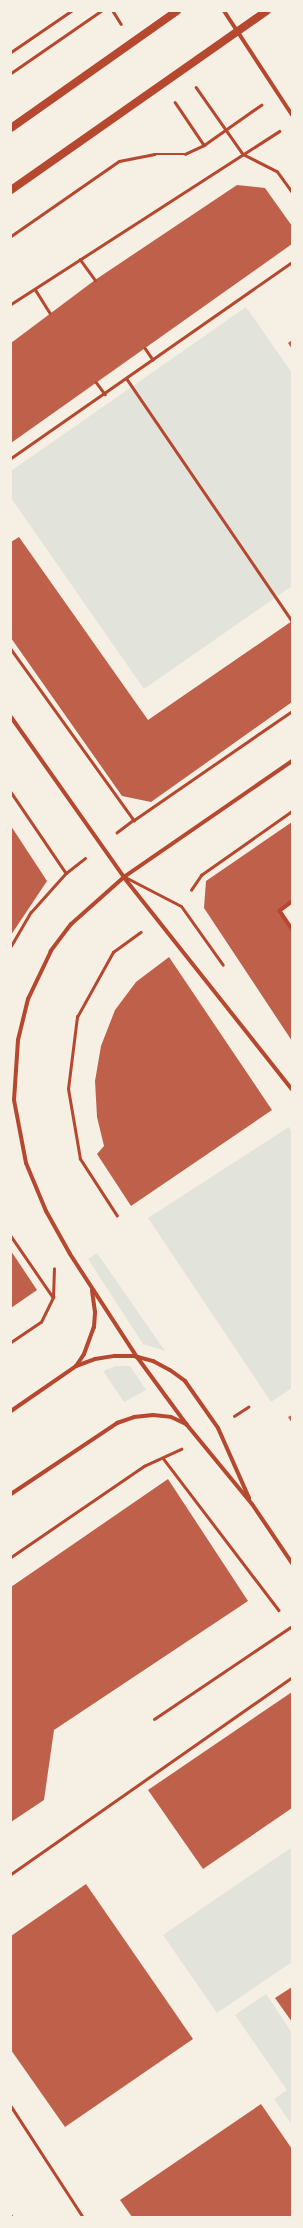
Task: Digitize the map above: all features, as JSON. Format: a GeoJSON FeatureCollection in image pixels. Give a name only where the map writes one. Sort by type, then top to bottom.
{"type":"FeatureCollection","features":[{"type":"Feature","properties":{"kind":"main road"},"geometry":{"type":"LineString","coordinates":[[11,128],[177,11]]}},
{"type":"Feature","properties":{"kind":"main road"},"geometry":{"type":"LineString","coordinates":[[11,190],[267,11]]}},
{"type":"Feature","properties":{"kind":"street"},"geometry":{"type":"LineString","coordinates":[[224,11],[292,115]]}},
{"type":"Feature","properties":{"kind":"street"},"geometry":{"type":"LineString","coordinates":[[11,717],[124,877],[292,1089]]}},
{"type":"Feature","properties":{"kind":"street"},"geometry":{"type":"LineString","coordinates":[[292,761],[124,877],[71,924],[51,951],[28,999],[18,1040],[14,1100],[26,1163],[46,1211],[90,1284],[137,1357],[187,1425],[252,1504],[292,1563]]}},
{"type":"Feature","properties":{"kind":"street"},"geometry":{"type":"LineString","coordinates":[[292,902],[280,911],[292,929]]}},
{"type":"Feature","properties":{"kind":"street"},"geometry":{"type":"LineString","coordinates":[[76,1366],[87,1348],[94,1327],[94,1298],[90,1284]]}},
{"type":"Feature","properties":{"kind":"street"},"geometry":{"type":"LineString","coordinates":[[11,1411],[76,1366],[95,1359],[115,1356],[137,1357],[154,1361],[185,1381],[218,1428],[252,1504]]}},
{"type":"Feature","properties":{"kind":"street"},"geometry":{"type":"LineString","coordinates":[[11,1494],[117,1423],[134,1417],[153,1415],[171,1418],[187,1425]]}},
{"type":"Feature","properties":{"kind":"lane"},"geometry":{"type":"LineString","coordinates":[[124,877],[181,906],[223,965]]}},
{"type":"Feature","properties":{"kind":"lane"},"geometry":{"type":"LineString","coordinates":[[154,1719],[292,1626]]}},
{"type":"Feature","properties":{"kind":"path"},"geometry":{"type":"LineString","coordinates":[[11,52],[71,11]]}},
{"type":"Feature","properties":{"kind":"path"},"geometry":{"type":"LineString","coordinates":[[11,73],[101,11]]}},
{"type":"Feature","properties":{"kind":"path"},"geometry":{"type":"LineString","coordinates":[[192,82],[243,154],[277,171],[292,192]]}},
{"type":"Feature","properties":{"kind":"path"},"geometry":{"type":"LineString","coordinates":[[11,236],[119,161],[154,154],[185,154],[204,145],[277,93]]}},
{"type":"Feature","properties":{"kind":"path"},"geometry":{"type":"LineString","coordinates":[[11,304],[280,130]]}},
{"type":"Feature","properties":{"kind":"path"},"geometry":{"type":"LineString","coordinates":[[80,259],[95,280]]}},
{"type":"Feature","properties":{"kind":"path"},"geometry":{"type":"LineString","coordinates":[[11,458],[127,379],[292,262]]}},
{"type":"Feature","properties":{"kind":"path"},"geometry":{"type":"LineString","coordinates":[[35,289],[50,313]]}},
{"type":"Feature","properties":{"kind":"path"},"geometry":{"type":"LineString","coordinates":[[145,348],[154,360]]}},
{"type":"Feature","properties":{"kind":"path"},"geometry":{"type":"LineString","coordinates":[[127,379],[292,621]]}},
{"type":"Feature","properties":{"kind":"path"},"geometry":{"type":"LineString","coordinates":[[96,382],[105,394]]}},
{"type":"Feature","properties":{"kind":"path"},"geometry":{"type":"LineString","coordinates":[[134,820],[292,711]]}},
{"type":"Feature","properties":{"kind":"path"},"geometry":{"type":"LineString","coordinates":[[181,906],[201,875],[292,811]]}},
{"type":"Feature","properties":{"kind":"path"},"geometry":{"type":"LineString","coordinates":[[11,946],[31,912],[66,873]]}},
{"type":"Feature","properties":{"kind":"path"},"geometry":{"type":"LineString","coordinates":[[117,1216],[80,1159],[68,1090],[77,1017],[113,952],[159,920]]}},
{"type":"Feature","properties":{"kind":"path"},"geometry":{"type":"LineString","coordinates":[[11,1236],[53,1297]]}},
{"type":"Feature","properties":{"kind":"path"},"geometry":{"type":"LineString","coordinates":[[11,1342],[40,1322],[53,1297],[54,1264]]}},
{"type":"Feature","properties":{"kind":"path"},"geometry":{"type":"LineString","coordinates":[[11,1557],[144,1466],[200,1441]]}},
{"type":"Feature","properties":{"kind":"path"},"geometry":{"type":"LineString","coordinates":[[163,1458],[292,1626]]}},
{"type":"Feature","properties":{"kind":"path"},"geometry":{"type":"LineString","coordinates":[[11,1874],[292,1677]]}},
{"type":"Feature","properties":{"kind":"path"},"geometry":{"type":"LineString","coordinates":[[11,2106],[83,2217]]}},
{"type":"Feature","properties":{"kind":"shaded area"},"geometry":{"type":"Polygon","coordinates":[[[246,307],[292,373],[292,586],[144,689],[11,498],[11,471],[246,307]]]}},
{"type":"Feature","properties":{"kind":"shaded area"},"geometry":{"type":"Polygon","coordinates":[[[289,1127],[292,1132],[292,1388],[271,1402],[148,1218],[289,1127]]]}},
{"type":"Feature","properties":{"kind":"shaded area"},"geometry":{"type":"Polygon","coordinates":[[[97,1253],[165,1351],[143,1344],[88,1259],[97,1253]]]}},
{"type":"Feature","properties":{"kind":"shaded area"},"geometry":{"type":"Polygon","coordinates":[[[116,1366],[130,1366],[146,1390],[124,1402],[103,1371],[116,1366]]]}},
{"type":"Feature","properties":{"kind":"shaded area"},"geometry":{"type":"Polygon","coordinates":[[[292,1847],[292,1962],[217,2013],[163,1935],[292,1847]]]}},
{"type":"Feature","properties":{"kind":"shaded area"},"geometry":{"type":"Polygon","coordinates":[[[266,1994],[292,2033],[292,2125],[274,2099],[287,2090],[235,2015],[266,1994]]]}},
{"type":"Feature","properties":{"kind":"building"},"geometry":{"type":"Polygon","coordinates":[[[237,185],[265,188],[292,226],[292,244],[11,443],[11,343],[95,280],[237,185]]]}},
{"type":"Feature","properties":{"kind":"building"},"geometry":{"type":"Polygon","coordinates":[[[292,340],[292,349],[288,343],[292,340]]]}},
{"type":"Feature","properties":{"kind":"building"},"geometry":{"type":"Polygon","coordinates":[[[19,537],[148,720],[292,621],[292,702],[151,802],[122,796],[11,638],[11,542],[19,537]]]}},
{"type":"Feature","properties":{"kind":"building"},"geometry":{"type":"Polygon","coordinates":[[[292,822],[292,902],[280,911],[292,929],[292,1041],[204,908],[206,881],[292,822]]]}},
{"type":"Feature","properties":{"kind":"building"},"geometry":{"type":"Polygon","coordinates":[[[11,826],[47,881],[11,935],[11,826]]]}},
{"type":"Feature","properties":{"kind":"building"},"geometry":{"type":"Polygon","coordinates":[[[169,957],[272,1110],[131,1206],[97,1154],[104,1146],[97,1117],[95,1081],[101,1046],[115,1010],[136,982],[169,957]]]}},
{"type":"Feature","properties":{"kind":"building"},"geometry":{"type":"Polygon","coordinates":[[[11,1251],[37,1290],[11,1308],[11,1251]]]}},
{"type":"Feature","properties":{"kind":"building"},"geometry":{"type":"Polygon","coordinates":[[[292,1415],[292,1423],[288,1417],[292,1415]]]}},
{"type":"Feature","properties":{"kind":"building"},"geometry":{"type":"Polygon","coordinates":[[[168,1479],[248,1601],[54,1730],[44,1800],[11,1822],[11,1587],[168,1479]]]}},
{"type":"Feature","properties":{"kind":"building"},"geometry":{"type":"Polygon","coordinates":[[[292,1692],[292,1808],[203,1869],[148,1790],[292,1692]]]}},
{"type":"Feature","properties":{"kind":"building"},"geometry":{"type":"Polygon","coordinates":[[[86,1884],[193,2039],[65,2127],[11,2050],[11,1936],[86,1884]]]}},
{"type":"Feature","properties":{"kind":"building"},"geometry":{"type":"Polygon","coordinates":[[[292,1987],[292,2022],[275,1998],[292,1987]]]}},
{"type":"Feature","properties":{"kind":"building"},"geometry":{"type":"Polygon","coordinates":[[[261,2104],[292,2149],[292,2217],[132,2217],[120,2200],[261,2104]]]}}]}
